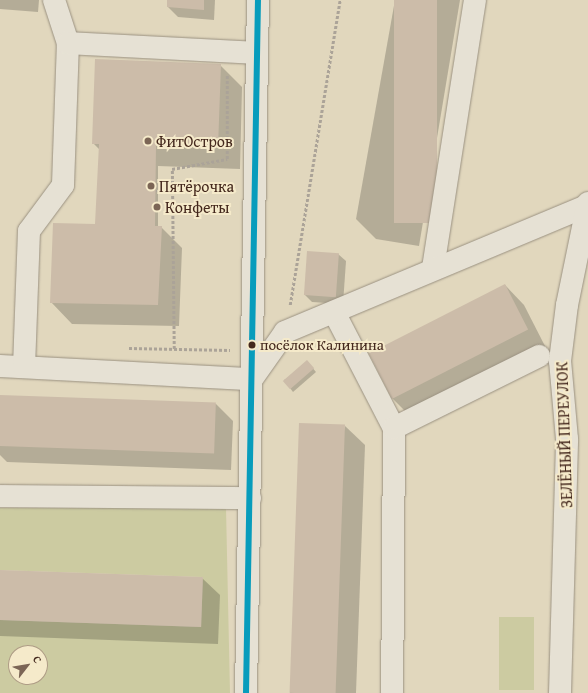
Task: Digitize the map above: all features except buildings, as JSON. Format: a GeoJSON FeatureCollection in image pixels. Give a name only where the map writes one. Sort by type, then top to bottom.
{"type":"FeatureCollection","features":[{"type":"Feature","properties":{"kind":"street"},"geometry":{"type":"LineString","coordinates":[[24,367],[28,231],[63,185],[68,43],[54,0]]}},
{"type":"Feature","properties":{"kind":"street"},"geometry":{"type":"LineString","coordinates":[[246,693],[258,0]]}},
{"type":"Feature","properties":{"kind":"street"},"geometry":{"type":"LineString","coordinates":[[433,268],[475,0]]}},
{"type":"Feature","properties":{"kind":"street"},"geometry":{"type":"LineString","coordinates":[[68,43],[257,53]]}},
{"type":"Feature","properties":{"kind":"street"},"geometry":{"type":"LineString","coordinates":[[252,379],[285,332],[433,268],[588,204]]}},
{"type":"Feature","properties":{"kind":"street","name":"ЗЕЛЁНЫЙ ПЕРЕУЛОК"},"geometry":{"type":"LineString","coordinates":[[560,693],[567,439],[560,361],[567,305],[588,204]]}},
{"type":"Feature","properties":{"kind":"street"},"geometry":{"type":"LineString","coordinates":[[334,312],[394,428],[392,693]]}},
{"type":"Feature","properties":{"kind":"street"},"geometry":{"type":"LineString","coordinates":[[394,428],[539,356]]}},
{"type":"Feature","properties":{"kind":"street"},"geometry":{"type":"LineString","coordinates":[[0,366],[252,379]]}},
{"type":"Feature","properties":{"kind":"street"},"geometry":{"type":"LineString","coordinates":[[0,496],[250,498]]}},
{"type":"Feature","properties":{"kind":"path"},"geometry":{"type":"LineString","coordinates":[[285,332],[340,0]]}},
{"type":"Feature","properties":{"kind":"path"},"geometry":{"type":"LineString","coordinates":[[174,349],[172,169],[227,159],[227,52]]}},
{"type":"Feature","properties":{"kind":"path"},"geometry":{"type":"LineString","coordinates":[[156,191],[172,191]]}},
{"type":"Feature","properties":{"kind":"path"},"geometry":{"type":"LineString","coordinates":[[127,348],[252,351]]}},
{"type":"Feature","properties":{"kind":"green space"},"geometry":{"type":"Polygon","coordinates":[[[0,508],[226,508],[230,693],[0,693],[0,620],[201,627],[203,577],[0,570],[0,508]]]}},
{"type":"Feature","properties":{"kind":"green space"},"geometry":{"type":"Polygon","coordinates":[[[499,617],[534,617],[534,690],[499,690],[499,617]]]}},
{"type":"Feature","properties":{"kind":"transit line"},"geometry":{"type":"LineString","coordinates":[[246,693],[258,0]]}},
{"type":"Feature","properties":{"kind":"place","name":"ФитОстров"},"geometry":{"type":"Point","coordinates":[148,141]}},
{"type":"Feature","properties":{"kind":"place","name":"Пятёрочка"},"geometry":{"type":"Point","coordinates":[151,186]}},
{"type":"Feature","properties":{"kind":"place","name":"Конфеты"},"geometry":{"type":"Point","coordinates":[157,207]}},
{"type":"Feature","properties":{"kind":"place","name":"посёлок Калинина"},"geometry":{"type":"Point","coordinates":[252,345]}}]}
